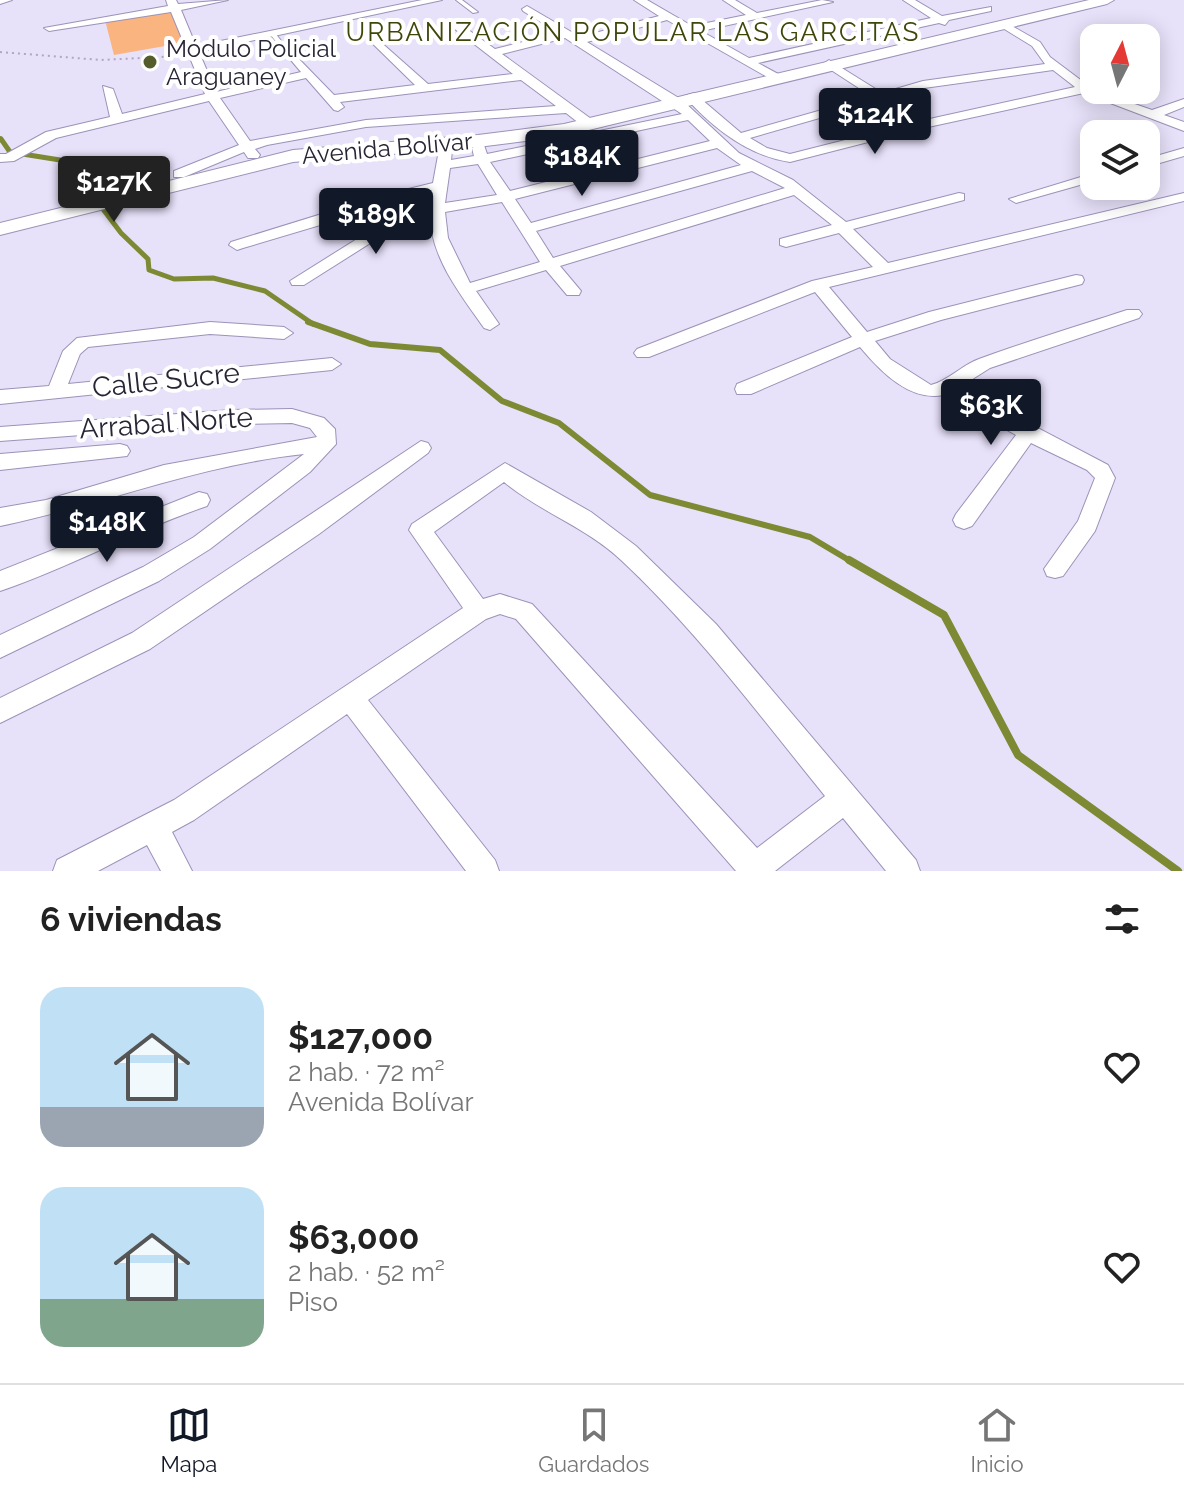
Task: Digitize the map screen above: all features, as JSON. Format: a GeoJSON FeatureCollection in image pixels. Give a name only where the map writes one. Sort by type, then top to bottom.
{"type":"FeatureCollection","features":[{"type":"Feature","properties":{"kind":"main road","name":"Avenida Bolívar"},"geometry":{"type":"LineString","coordinates":[[577,116],[617,125],[829,64],[1107,0]]}},
{"type":"Feature","properties":{"kind":"main road","name":"Avenida Bolívar"},"geometry":{"type":"LineString","coordinates":[[0,229],[253,154],[355,135],[471,127],[685,103]]}},
{"type":"Feature","properties":{"kind":"main road","name":"Avenida Bolívar"},"geometry":{"type":"LineString","coordinates":[[253,154],[446,142],[471,127]]}},
{"type":"Feature","properties":{"kind":"main road","name":"Avenida Bolívar"},"geometry":{"type":"LineString","coordinates":[[0,219],[53,213]]}},
{"type":"Feature","properties":{"kind":"street"},"geometry":{"type":"LineString","coordinates":[[0,1],[7,0]]}},
{"type":"Feature","properties":{"kind":"street"},"geometry":{"type":"LineString","coordinates":[[49,28],[173,4],[223,0]]}},
{"type":"Feature","properties":{"kind":"street"},"geometry":{"type":"LineString","coordinates":[[195,52],[437,0]]}},
{"type":"Feature","properties":{"kind":"street"},"geometry":{"type":"LineString","coordinates":[[639,0],[776,78]]}},
{"type":"Feature","properties":{"kind":"street"},"geometry":{"type":"LineString","coordinates":[[728,0],[756,17]]}},
{"type":"Feature","properties":{"kind":"street"},"geometry":{"type":"LineString","coordinates":[[908,0],[961,35]]}},
{"type":"Feature","properties":{"kind":"street"},"geometry":{"type":"LineString","coordinates":[[692,29],[829,2]]}},
{"type":"Feature","properties":{"kind":"street"},"geometry":{"type":"LineString","coordinates":[[173,4],[213,98],[253,154]]}},
{"type":"Feature","properties":{"kind":"street"},"geometry":{"type":"LineString","coordinates":[[527,9],[773,156],[790,158],[923,124],[1080,90]]}},
{"type":"Feature","properties":{"kind":"street"},"geometry":{"type":"LineString","coordinates":[[749,61],[987,9]]}},
{"type":"Feature","properties":{"kind":"street"},"geometry":{"type":"LineString","coordinates":[[494,53],[668,17]]}},
{"type":"Feature","properties":{"kind":"street"},"geometry":{"type":"LineString","coordinates":[[452,23],[577,116]]}},
{"type":"Feature","properties":{"kind":"street"},"geometry":{"type":"LineString","coordinates":[[1005,25],[1036,44],[1046,59],[1080,85]]}},
{"type":"Feature","properties":{"kind":"street"},"geometry":{"type":"LineString","coordinates":[[376,41],[424,87]]}},
{"type":"Feature","properties":{"kind":"street"},"geometry":{"type":"LineString","coordinates":[[291,56],[341,111]]}},
{"type":"Feature","properties":{"kind":"street"},"geometry":{"type":"LineString","coordinates":[[829,64],[923,124]]}},
{"type":"Feature","properties":{"kind":"street"},"geometry":{"type":"LineString","coordinates":[[740,137],[942,81],[1055,66]]}},
{"type":"Feature","properties":{"kind":"street"},"geometry":{"type":"LineString","coordinates":[[4,158],[51,135],[306,74]]}},
{"type":"Feature","properties":{"kind":"street"},"geometry":{"type":"LineString","coordinates":[[332,99],[523,76]]}},
{"type":"Feature","properties":{"kind":"street"},"geometry":{"type":"LineString","coordinates":[[107,89],[117,120]]}},
{"type":"Feature","properties":{"kind":"street"},"geometry":{"type":"LineString","coordinates":[[685,103],[734,156],[797,189],[842,227],[883,268]]}},
{"type":"Feature","properties":{"kind":"street"},"geometry":{"type":"LineString","coordinates":[[1154,114],[1184,103]]}},
{"type":"Feature","properties":{"kind":"street"},"geometry":{"type":"LineString","coordinates":[[1126,104],[1184,127]]}},
{"type":"Feature","properties":{"kind":"street"},"geometry":{"type":"LineString","coordinates":[[573,291],[550,265],[482,160],[471,127],[577,116]]}},
{"type":"Feature","properties":{"kind":"street"},"geometry":{"type":"LineString","coordinates":[[445,165],[482,160],[617,125]]}},
{"type":"Feature","properties":{"kind":"street"},"geometry":{"type":"LineString","coordinates":[[446,142],[438,235],[453,270],[490,324]]}},
{"type":"Feature","properties":{"kind":"street"},"geometry":{"type":"LineString","coordinates":[[237,245],[370,203],[507,196],[720,143]]}},
{"type":"Feature","properties":{"kind":"street"},"geometry":{"type":"LineString","coordinates":[[1160,159],[1184,152]]}},
{"type":"Feature","properties":{"kind":"street"},"geometry":{"type":"LineString","coordinates":[[527,229],[753,166]]}},
{"type":"Feature","properties":{"kind":"street"},"geometry":{"type":"LineString","coordinates":[[1016,199],[1080,181]]}},
{"type":"Feature","properties":{"kind":"street"},"geometry":{"type":"LineString","coordinates":[[466,289],[797,189]]}},
{"type":"Feature","properties":{"kind":"street"},"geometry":{"type":"LineString","coordinates":[[786,242],[959,197]]}},
{"type":"Feature","properties":{"kind":"street"},"geometry":{"type":"LineString","coordinates":[[643,353],[818,285],[1184,197]]}},
{"type":"Feature","properties":{"kind":"street"},"geometry":{"type":"LineString","coordinates":[[298,281],[439,198]]}},
{"type":"Feature","properties":{"kind":"street"},"geometry":{"type":"LineString","coordinates":[[744,389],[863,339],[935,316],[1076,280]]}},
{"type":"Feature","properties":{"kind":"street"},"geometry":{"type":"LineString","coordinates":[[818,285],[884,363],[921,389],[936,391],[947,388],[970,369],[1133,314]]}},
{"type":"Feature","properties":{"kind":"street"},"geometry":{"type":"LineString","coordinates":[[56,391],[72,351],[83,342],[210,328],[284,333]]}},
{"type":"Feature","properties":{"kind":"street","name":"Calle Sucre"},"geometry":{"type":"LineString","coordinates":[[0,397],[332,364]]}},
{"type":"Feature","properties":{"kind":"street"},"geometry":{"type":"LineString","coordinates":[[947,388],[1101,470],[1105,478],[1087,525],[1055,569]]}},
{"type":"Feature","properties":{"kind":"street","name":"Arrabal Norte"},"geometry":{"type":"LineString","coordinates":[[0,434],[277,416],[310,419],[326,438]]}},
{"type":"Feature","properties":{"kind":"street"},"geometry":{"type":"LineString","coordinates":[[964,520],[1028,433]]}},
{"type":"Feature","properties":{"kind":"street"},"geometry":{"type":"LineString","coordinates":[[0,517],[46,508],[164,473],[326,438]]}},
{"type":"Feature","properties":{"kind":"street"},"geometry":{"type":"LineString","coordinates":[[0,647],[151,574],[189,551],[270,493],[326,438]]}},
{"type":"Feature","properties":{"kind":"street"},"geometry":{"type":"LineString","coordinates":[[0,711],[141,641],[311,528],[421,448]]}},
{"type":"Feature","properties":{"kind":"street"},"geometry":{"type":"LineString","coordinates":[[0,462],[120,451]]}},
{"type":"Feature","properties":{"kind":"street"},"geometry":{"type":"LineString","coordinates":[[478,611],[420,530],[505,471],[522,485],[583,518],[628,552],[707,632],[905,871]]}},
{"type":"Feature","properties":{"kind":"street"},"geometry":{"type":"LineString","coordinates":[[0,581],[93,545],[170,509],[199,500]]}},
{"type":"Feature","properties":{"kind":"street"},"geometry":{"type":"LineString","coordinates":[[68,871],[184,810],[478,611],[500,604],[524,611],[755,870],[845,799]]}},
{"type":"Feature","properties":{"kind":"street"},"geometry":{"type":"LineString","coordinates":[[350,697],[484,871]]}},
{"type":"Feature","properties":{"kind":"street"},"geometry":{"type":"LineString","coordinates":[[152,825],[177,871]]}},
{"type":"Feature","properties":{"kind":"lane"},"geometry":{"type":"LineString","coordinates":[[459,0],[475,12]]}},
{"type":"Feature","properties":{"kind":"lane"},"geometry":{"type":"LineString","coordinates":[[273,34],[291,56]]}},
{"type":"Feature","properties":{"kind":"path"},"geometry":{"type":"LineString","coordinates":[[0,52],[118,61],[195,52]]}},
{"type":"Feature","properties":{"kind":"shaded area"},"geometry":{"type":"Polygon","coordinates":[[[173,9],[188,42],[114,55],[105,20],[173,9]]]}},
{"type":"Feature","properties":{"kind":"waterway"},"geometry":{"type":"LineString","coordinates":[[1,139],[10,152],[60,160],[78,176],[121,233],[148,259],[149,270],[174,279],[213,278],[265,291],[312,324]]}},
{"type":"Feature","properties":{"kind":"waterway"},"geometry":{"type":"LineString","coordinates":[[308,322],[312,324]]}},
{"type":"Feature","properties":{"kind":"waterway"},"geometry":{"type":"LineString","coordinates":[[312,324],[370,344],[440,350],[502,401],[559,423],[650,495],[810,537],[852,562]]}},
{"type":"Feature","properties":{"kind":"waterway"},"geometry":{"type":"LineString","coordinates":[[849,560],[944,615],[1018,755],[1178,871]]}},
{"type":"Feature","properties":{"kind":"place","name":"Módulo Policial Araguaney"},"geometry":{"type":"Point","coordinates":[150,62]}},
{"type":"Feature","properties":{"kind":"district","name":"URBANIZACIÓN POPULAR LAS GARCITAS"},"geometry":{"type":"Point","coordinates":[633,32]}}]}
